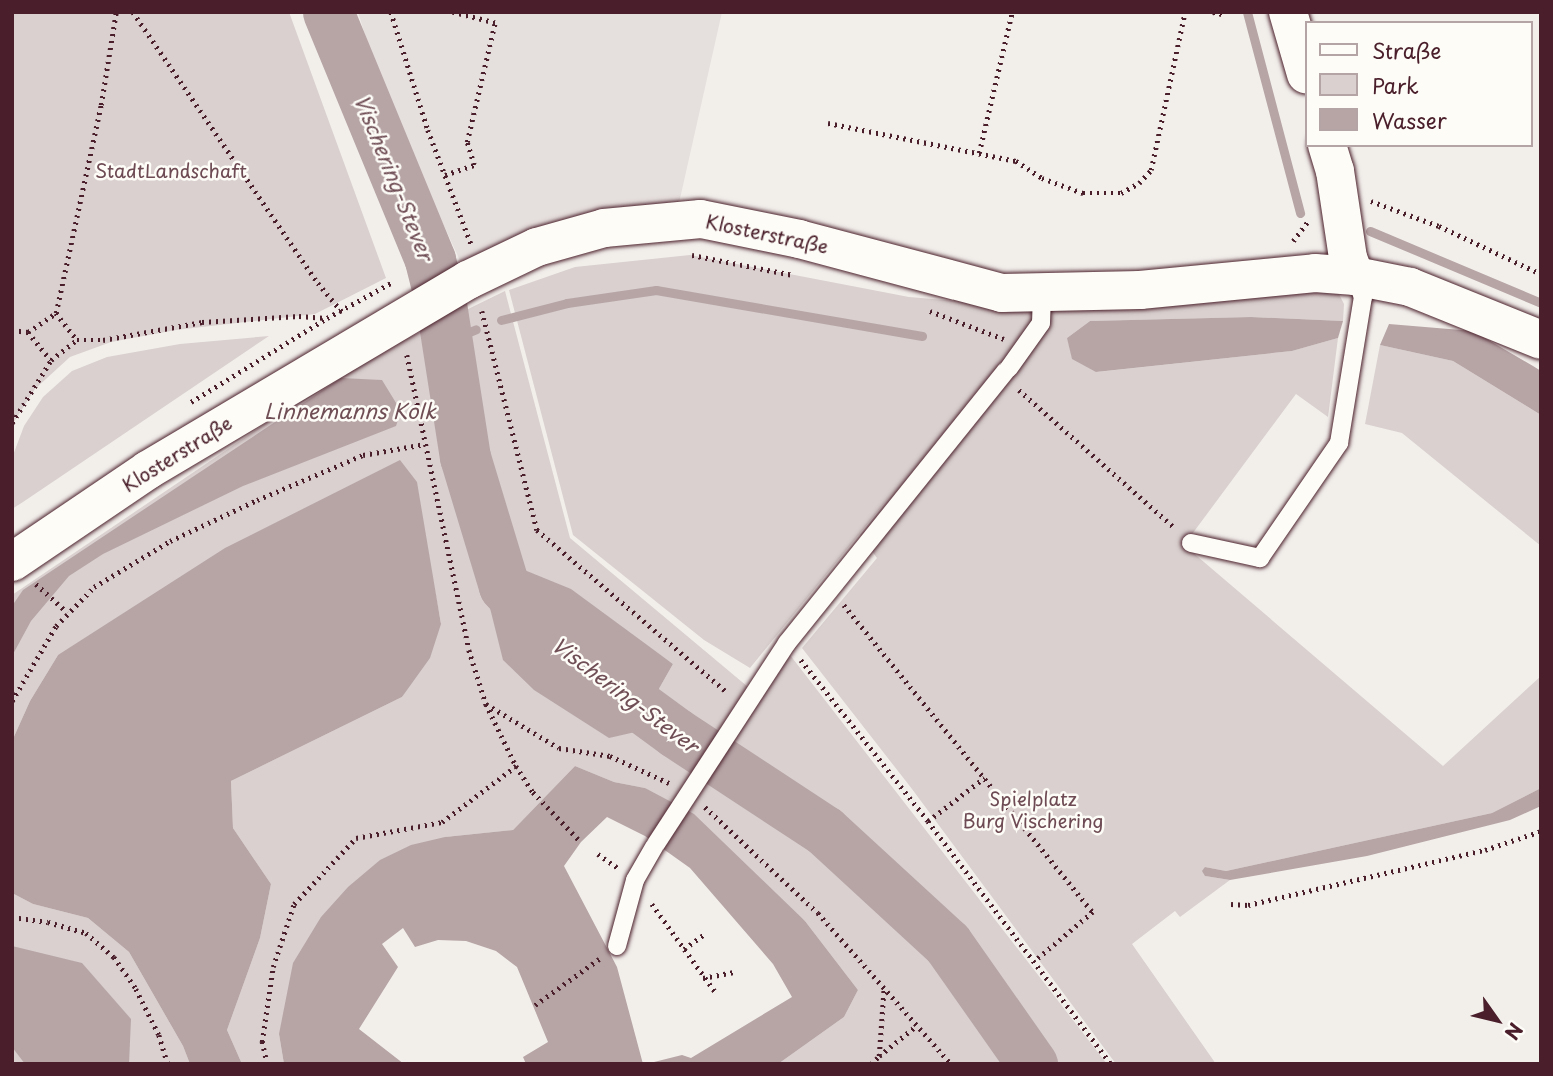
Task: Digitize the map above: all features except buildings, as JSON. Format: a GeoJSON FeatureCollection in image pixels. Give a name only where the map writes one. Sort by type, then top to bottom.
{"type":"FeatureCollection","features":[{"type":"Feature","properties":{"kind":"street"},"geometry":{"type":"LineString","coordinates":[[1289,12],[1304,67]]}},
{"type":"Feature","properties":{"kind":"street"},"geometry":{"type":"LineString","coordinates":[[1328,147],[1335,171],[1348,258],[1355,276]]}},
{"type":"Feature","properties":{"kind":"street","name":"Klosterstraße"},"geometry":{"type":"LineString","coordinates":[[19,569],[148,470],[353,325],[403,335],[477,276],[537,247],[604,228],[701,219],[799,239],[1002,293],[1042,295],[1140,290],[1315,274],[1355,276],[1410,287],[1541,340]]}},
{"type":"Feature","properties":{"kind":"lane"},"geometry":{"type":"LineString","coordinates":[[1191,543],[1260,558],[1339,443],[1363,297],[1355,276]]}},
{"type":"Feature","properties":{"kind":"lane"},"geometry":{"type":"LineString","coordinates":[[617,946],[635,880],[745,707],[787,643],[1023,349],[1041,323],[1042,295]]}},
{"type":"Feature","properties":{"kind":"path"},"geometry":{"type":"LineString","coordinates":[[12,330],[28,332],[56,313],[102,105],[116,12]]}},
{"type":"Feature","properties":{"kind":"path"},"geometry":{"type":"LineString","coordinates":[[133,12],[317,283],[353,325]]}},
{"type":"Feature","properties":{"kind":"path"},"geometry":{"type":"LineString","coordinates":[[391,12],[477,276],[482,310],[537,530],[745,707]]}},
{"type":"Feature","properties":{"kind":"path"},"geometry":{"type":"LineString","coordinates":[[445,176],[474,165],[467,142],[495,23],[452,12]]}},
{"type":"Feature","properties":{"kind":"path"},"geometry":{"type":"LineString","coordinates":[[979,153],[1012,12]]}},
{"type":"Feature","properties":{"kind":"path"},"geometry":{"type":"LineString","coordinates":[[828,123],[1016,161],[1042,178],[1083,193],[1121,193],[1139,183],[1151,170],[1185,12]]}},
{"type":"Feature","properties":{"kind":"path"},"geometry":{"type":"LineString","coordinates":[[1213,12],[1226,15]]}},
{"type":"Feature","properties":{"kind":"path"},"geometry":{"type":"LineString","coordinates":[[1367,199],[1439,226],[1541,274]]}},
{"type":"Feature","properties":{"kind":"path"},"geometry":{"type":"LineString","coordinates":[[680,255],[805,278]]}},
{"type":"Feature","properties":{"kind":"path"},"geometry":{"type":"LineString","coordinates":[[353,325],[395,282]]}},
{"type":"Feature","properties":{"kind":"path"},"geometry":{"type":"LineString","coordinates":[[923,309],[986,330],[1023,349]]}},
{"type":"Feature","properties":{"kind":"path"},"geometry":{"type":"LineString","coordinates":[[56,313],[78,340]]}},
{"type":"Feature","properties":{"kind":"path"},"geometry":{"type":"LineString","coordinates":[[12,423],[51,360],[78,340],[103,340],[202,322],[299,316],[327,318],[353,325]]}},
{"type":"Feature","properties":{"kind":"path"},"geometry":{"type":"LineString","coordinates":[[28,332],[51,360]]}},
{"type":"Feature","properties":{"kind":"path"},"geometry":{"type":"LineString","coordinates":[[403,335],[468,650],[486,704],[516,766],[533,792],[582,842]]}},
{"type":"Feature","properties":{"kind":"path"},"geometry":{"type":"LineString","coordinates":[[1006,371],[1191,543]]}},
{"type":"Feature","properties":{"kind":"path"},"geometry":{"type":"LineString","coordinates":[[12,701],[67,612],[94,587],[170,541],[363,455],[425,444]]}},
{"type":"Feature","properties":{"kind":"path"},"geometry":{"type":"LineString","coordinates":[[19,569],[67,612]]}},
{"type":"Feature","properties":{"kind":"path"},"geometry":{"type":"LineString","coordinates":[[830,589],[1093,912],[1035,961]]}},
{"type":"Feature","properties":{"kind":"path"},"geometry":{"type":"LineString","coordinates":[[787,643],[928,821],[1111,1064]]}},
{"type":"Feature","properties":{"kind":"path"},"geometry":{"type":"LineString","coordinates":[[486,704],[559,748],[610,756],[690,794],[818,913],[951,1064]]}},
{"type":"Feature","properties":{"kind":"path"},"geometry":{"type":"LineString","coordinates":[[267,1064],[262,1042],[273,967],[294,904],[356,838],[442,822],[516,766]]}},
{"type":"Feature","properties":{"kind":"path"},"geometry":{"type":"LineString","coordinates":[[928,821],[984,778]]}},
{"type":"Feature","properties":{"kind":"path"},"geometry":{"type":"LineString","coordinates":[[1231,904],[1248,905],[1485,850],[1541,831]]}},
{"type":"Feature","properties":{"kind":"path"},"geometry":{"type":"LineString","coordinates":[[635,880],[717,995]]}},
{"type":"Feature","properties":{"kind":"path"},"geometry":{"type":"LineString","coordinates":[[12,917],[48,922],[86,933],[114,957],[136,989],[159,1035],[168,1064]]}},
{"type":"Feature","properties":{"kind":"path"},"geometry":{"type":"LineString","coordinates":[[683,949],[703,935]]}},
{"type":"Feature","properties":{"kind":"path"},"geometry":{"type":"LineString","coordinates":[[535,1004],[617,946]]}},
{"type":"Feature","properties":{"kind":"path"},"geometry":{"type":"LineString","coordinates":[[703,978],[735,972]]}},
{"type":"Feature","properties":{"kind":"path"},"geometry":{"type":"LineString","coordinates":[[879,1056],[884,986]]}},
{"type":"Feature","properties":{"kind":"path"},"geometry":{"type":"LineString","coordinates":[[871,1064],[916,1026]]}},
{"type":"Feature","properties":{"kind":"shaded area"},"geometry":{"type":"Polygon","coordinates":[[[358,12],[722,12],[677,212],[462,265],[381,88],[358,12]]]}},
{"type":"Feature","properties":{"kind":"green space","name":"StadtLandschaft"},"geometry":{"type":"Polygon","coordinates":[[[12,12],[289,12],[386,278],[315,314],[176,330],[111,342],[70,357],[35,389],[12,425],[12,12]]]}},
{"type":"Feature","properties":{"kind":"green space","name":"Spielplatz Burg Vischering"},"geometry":{"type":"Polygon","coordinates":[[[690,255],[909,297],[1039,308],[1327,287],[1338,292],[1344,304],[1343,321],[1251,317],[1090,321],[1067,338],[1097,372],[1292,351],[1338,338],[1328,417],[1296,394],[1184,545],[1443,766],[1541,676],[1541,788],[1492,813],[1226,871],[1205,867],[1205,876],[1230,880],[1180,917],[1175,911],[1132,944],[1216,1064],[1116,1064],[912,789],[802,648],[877,558],[860,535],[896,489],[750,668],[704,640],[573,535],[509,290],[575,267],[690,255]]]}},
{"type":"Feature","properties":{"kind":"green space"},"geometry":{"type":"Polygon","coordinates":[[[505,291],[570,538],[760,697],[790,655],[1107,1064],[778,1064],[844,1017],[858,990],[805,921],[645,788],[614,782],[575,766],[513,830],[445,837],[279,1034],[284,1064],[242,1064],[227,1030],[260,938],[271,884],[233,828],[231,781],[402,697],[441,623],[429,559],[58,655],[30,701],[12,741],[12,595],[349,367],[505,291]],[[632,635],[644,730],[665,749],[684,721],[652,701],[673,664],[632,635]]]}},
{"type":"Feature","properties":{"kind":"green space"},"geometry":{"type":"Polygon","coordinates":[[[269,336],[12,509],[12,458],[24,426],[43,397],[72,371],[107,357],[180,344],[269,336]]]}},
{"type":"Feature","properties":{"kind":"green space"},"geometry":{"type":"Polygon","coordinates":[[[1380,345],[1453,361],[1541,415],[1541,546],[1402,433],[1365,424],[1380,345]]]}},
{"type":"Feature","properties":{"kind":"green space"},"geometry":{"type":"Polygon","coordinates":[[[12,893],[33,904],[88,918],[129,952],[183,1046],[190,1064],[12,1064],[12,893]]]}},
{"type":"Feature","properties":{"kind":"water"},"geometry":{"type":"Polygon","coordinates":[[[1251,317],[1343,321],[1338,338],[1292,351],[1096,372],[1072,359],[1067,338],[1090,321],[1251,317]]]}},
{"type":"Feature","properties":{"kind":"water"},"geometry":{"type":"Polygon","coordinates":[[[1389,324],[1473,331],[1533,366],[1541,371],[1541,415],[1453,361],[1380,345],[1389,324]]]}},
{"type":"Feature","properties":{"kind":"water","name":"Linnemanns Kolk"},"geometry":{"type":"Polygon","coordinates":[[[341,378],[382,380],[401,411],[396,426],[243,486],[103,554],[69,576],[31,621],[12,656],[12,606],[23,590],[341,378]]]}},
{"type":"Feature","properties":{"kind":"water"},"geometry":{"type":"Polygon","coordinates":[[[400,460],[417,482],[441,624],[430,658],[402,697],[231,781],[233,828],[271,884],[260,938],[227,1030],[242,1064],[190,1064],[183,1046],[129,952],[88,918],[33,904],[12,893],[12,741],[30,701],[58,655],[225,548],[400,460]]]}},
{"type":"Feature","properties":{"kind":"water"},"geometry":{"type":"Polygon","coordinates":[[[517,567],[571,589],[673,664],[652,701],[684,720],[665,749],[644,730],[609,738],[534,690],[503,660],[490,608],[517,567]]]}},
{"type":"Feature","properties":{"kind":"water"},"geometry":{"type":"Polygon","coordinates":[[[575,766],[614,782],[645,788],[694,814],[805,921],[858,990],[844,1017],[778,1064],[646,1064],[682,1055],[691,1058],[792,997],[773,964],[690,868],[645,836],[607,817],[581,842],[564,866],[617,967],[643,1064],[526,1064],[523,1057],[548,1042],[517,967],[496,951],[466,941],[438,940],[415,947],[403,928],[382,944],[398,967],[359,1029],[404,1064],[284,1064],[279,1034],[293,963],[321,917],[348,887],[380,860],[411,845],[445,837],[513,830],[575,766]]]}},
{"type":"Feature","properties":{"kind":"water"},"geometry":{"type":"Polygon","coordinates":[[[1541,788],[1541,806],[1510,820],[1367,856],[1230,880],[1205,876],[1202,871],[1205,867],[1226,871],[1492,813],[1541,788]]]}},
{"type":"Feature","properties":{"kind":"water"},"geometry":{"type":"Polygon","coordinates":[[[12,946],[82,963],[131,1019],[129,1064],[25,1064],[12,1047],[12,946]]]}},
{"type":"Feature","properties":{"kind":"waterway","name":"Vischering-Stever"},"geometry":{"type":"LineString","coordinates":[[328,12],[430,260],[441,304],[465,457],[504,586],[550,638]]}},
{"type":"Feature","properties":{"kind":"waterway"},"geometry":{"type":"LineString","coordinates":[[1247,12],[1300,213]]}},
{"type":"Feature","properties":{"kind":"waterway"},"geometry":{"type":"LineString","coordinates":[[1370,231],[1541,303]]}},
{"type":"Feature","properties":{"kind":"waterway"},"geometry":{"type":"LineString","coordinates":[[501,320],[567,303],[656,290],[922,336]]}},
{"type":"Feature","properties":{"kind":"waterway"},"geometry":{"type":"LineString","coordinates":[[447,341],[476,329]]}},
{"type":"Feature","properties":{"kind":"waterway","name":"Vischering-Stever"},"geometry":{"type":"LineString","coordinates":[[620,692],[676,733],[825,831],[947,943],[1032,1064]]}}]}
